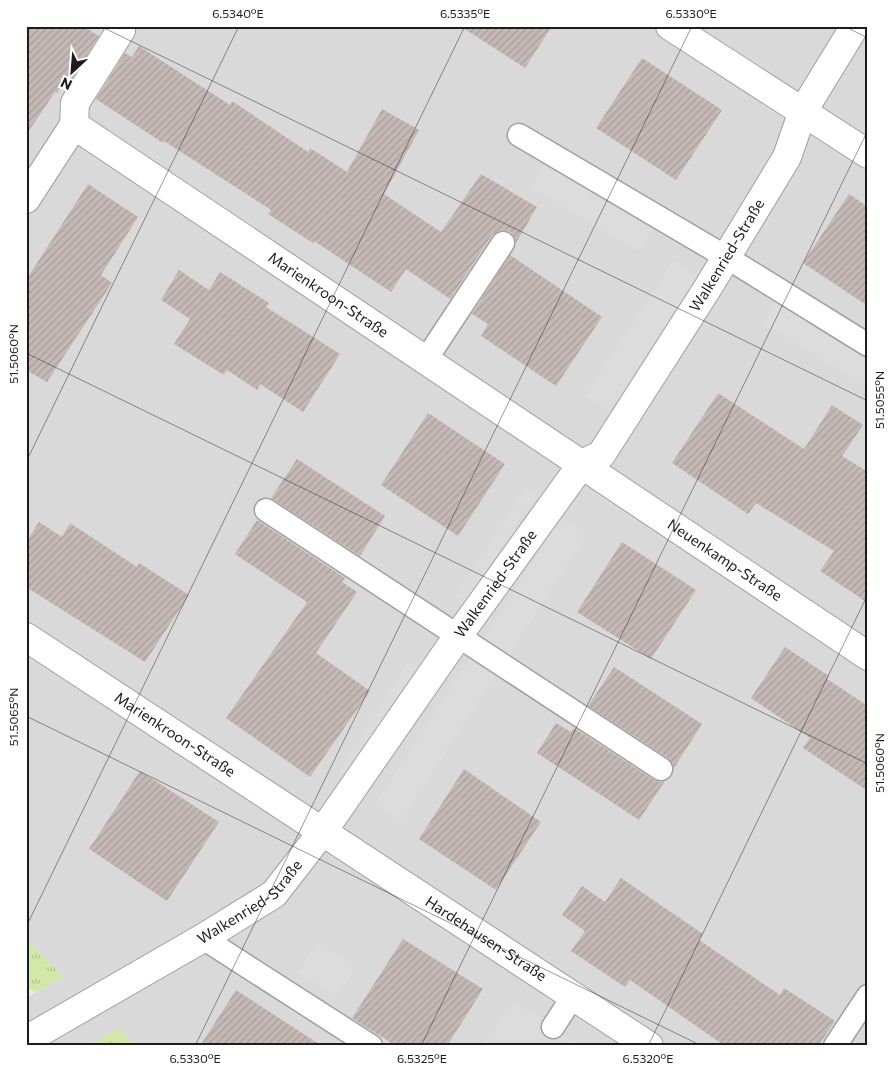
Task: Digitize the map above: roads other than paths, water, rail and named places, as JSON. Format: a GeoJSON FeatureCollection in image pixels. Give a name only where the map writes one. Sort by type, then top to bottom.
{"type":"FeatureCollection","features":[{"type":"Feature","properties":{"kind":"street"},"geometry":{"type":"LineString","coordinates":[[670,26],[868,154]]}},
{"type":"Feature","properties":{"kind":"street","name":"Walkenried-Straße"},"geometry":{"type":"LineString","coordinates":[[26,1040],[203,938],[274,894],[323,831],[458,636],[582,464],[601,455],[787,157],[802,111],[855,26]]}},
{"type":"Feature","properties":{"kind":"street"},"geometry":{"type":"LineString","coordinates":[[26,199],[74,125],[75,103],[121,30]]}},
{"type":"Feature","properties":{"kind":"street","name":"Marienkroon-Straße"},"geometry":{"type":"LineString","coordinates":[[74,125],[582,464]]}},
{"type":"Feature","properties":{"kind":"street","name":"Neuenkamp-Straße"},"geometry":{"type":"LineString","coordinates":[[582,464],[868,656]]}},
{"type":"Feature","properties":{"kind":"street","name":"Marienkroon-Straße"},"geometry":{"type":"LineString","coordinates":[[26,638],[323,831]]}},
{"type":"Feature","properties":{"kind":"street","name":"Hardehausen-Straße"},"geometry":{"type":"LineString","coordinates":[[323,831],[649,1046]]}},
{"type":"Feature","properties":{"kind":"lane"},"geometry":{"type":"LineString","coordinates":[[519,135],[726,257],[868,345]]}},
{"type":"Feature","properties":{"kind":"lane"},"geometry":{"type":"LineString","coordinates":[[426,361],[503,243]]}},
{"type":"Feature","properties":{"kind":"lane"},"geometry":{"type":"LineString","coordinates":[[266,510],[661,769]]}},
{"type":"Feature","properties":{"kind":"lane"},"geometry":{"type":"LineString","coordinates":[[203,938],[371,1046]]}},
{"type":"Feature","properties":{"kind":"lane"},"geometry":{"type":"LineString","coordinates":[[553,1027],[574,996]]}},
{"type":"Feature","properties":{"kind":"lane"},"geometry":{"type":"LineString","coordinates":[[835,1046],[868,996]]}}]}
